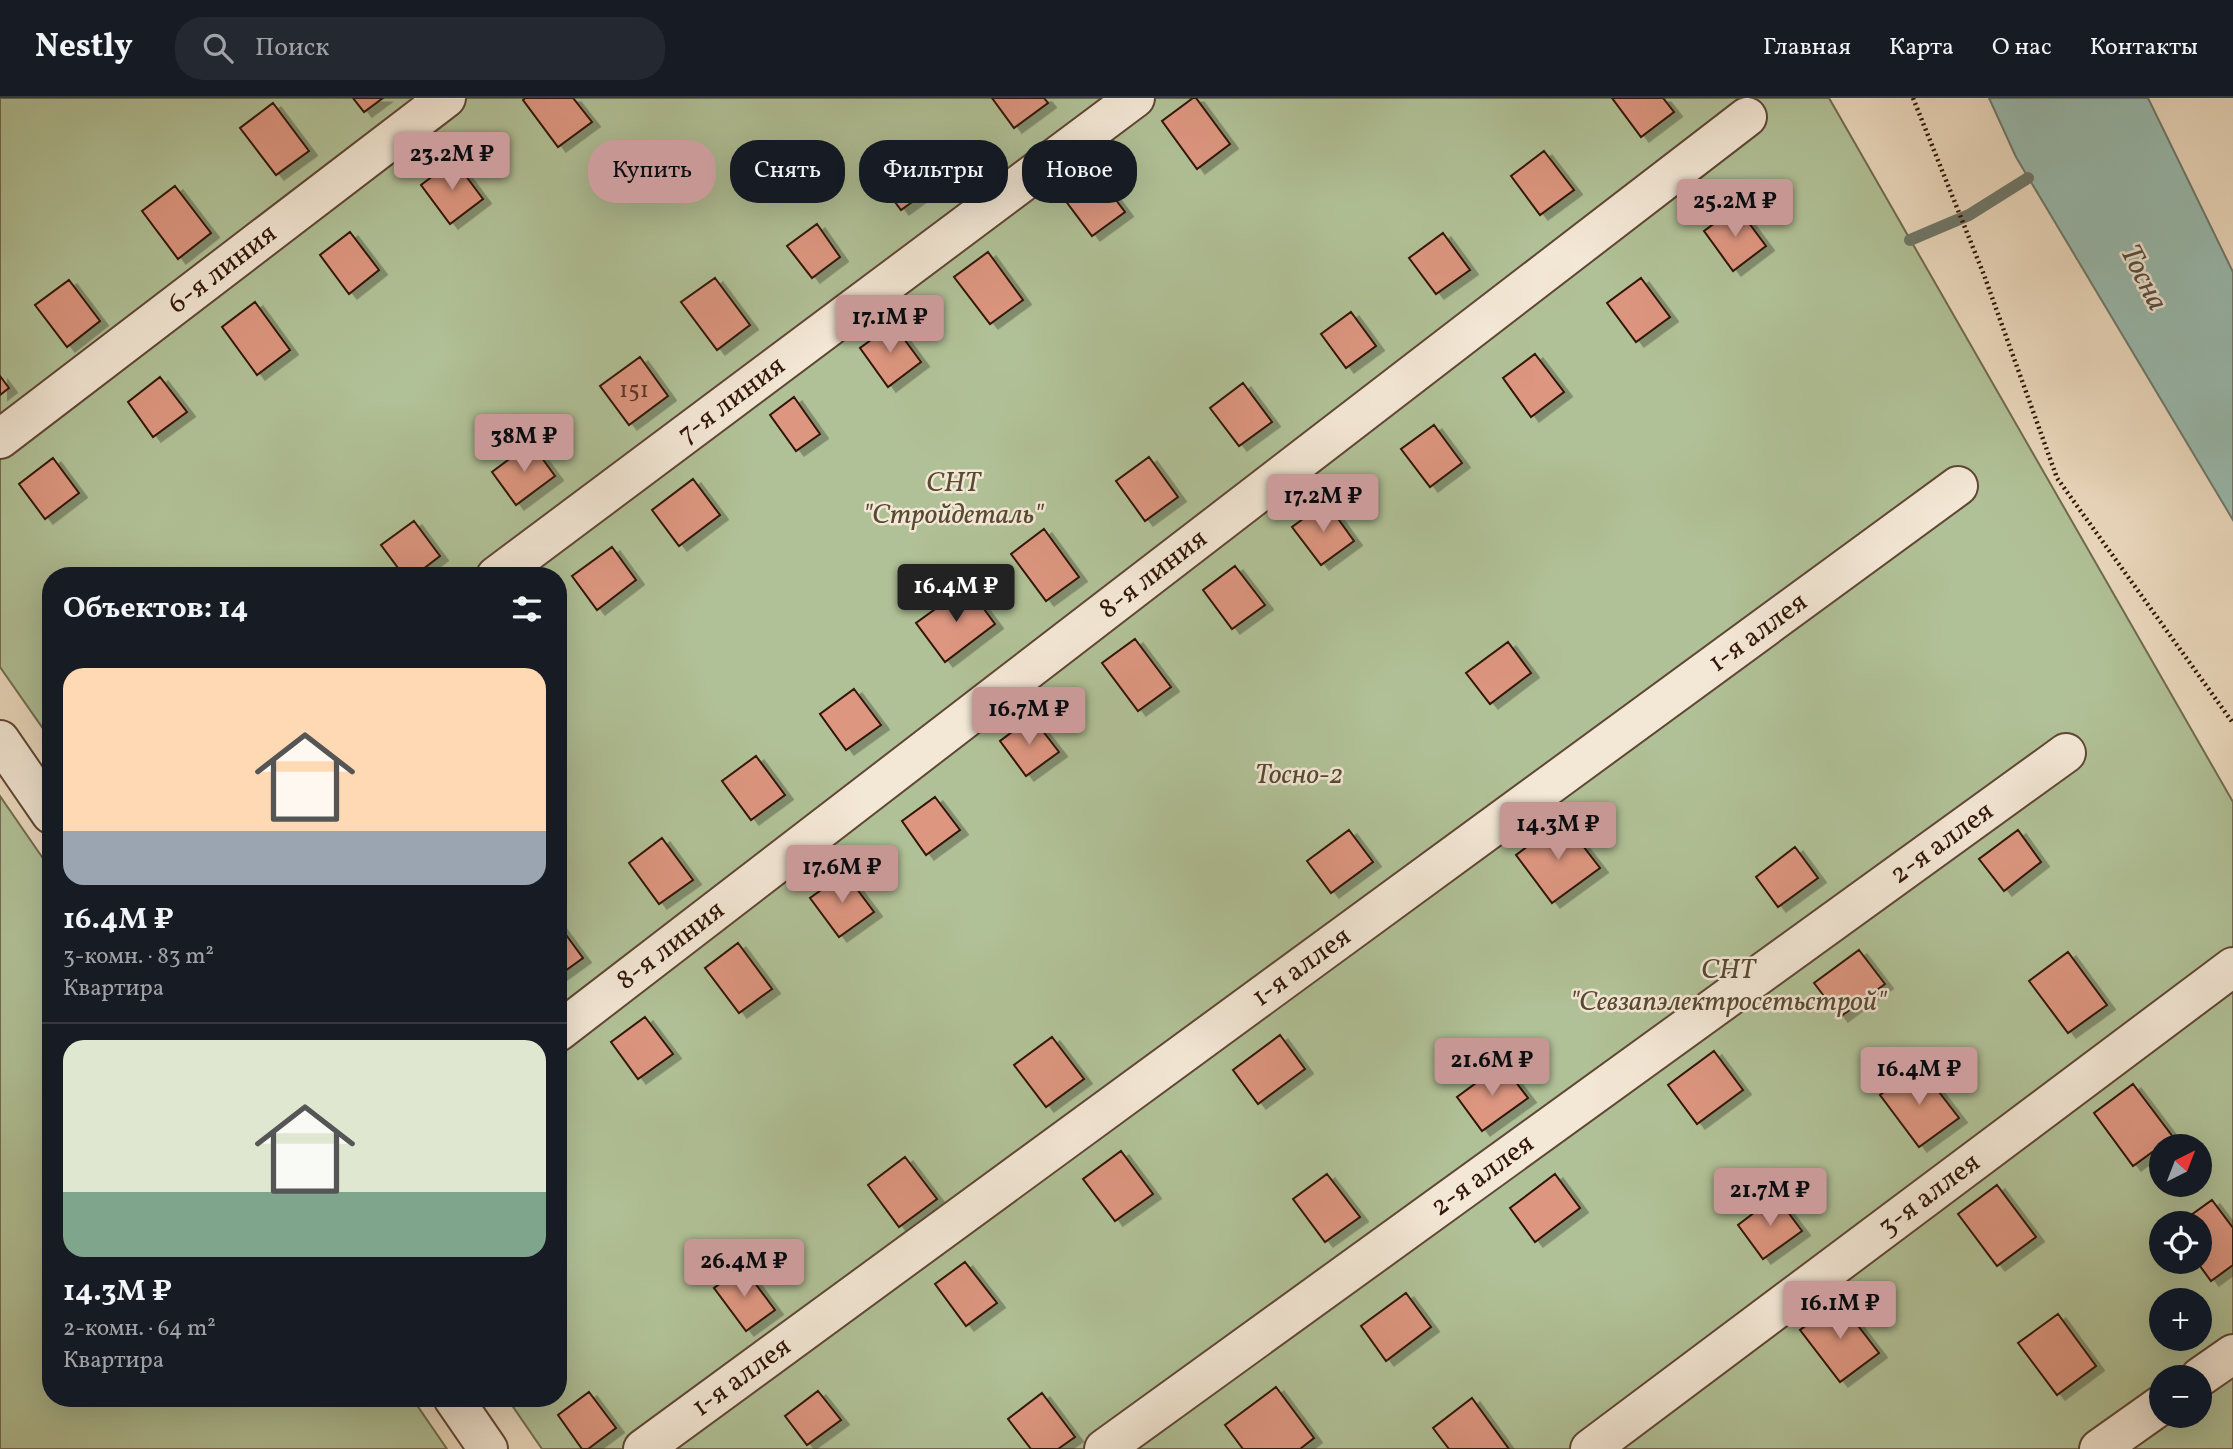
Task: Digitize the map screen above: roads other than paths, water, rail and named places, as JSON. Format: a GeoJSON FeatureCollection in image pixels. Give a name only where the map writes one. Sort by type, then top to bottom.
{"type":"FeatureCollection","features":[{"type":"Feature","properties":{"kind":"street","name":"6-я линия"},"geometry":{"type":"LineString","coordinates":[[0,439],[446,98]]}},
{"type":"Feature","properties":{"kind":"street","name":"7-я линия"},"geometry":{"type":"LineString","coordinates":[[508,567],[1135,98]]}},
{"type":"Feature","properties":{"kind":"street","name":"8-я линия"},"geometry":{"type":"LineString","coordinates":[[567,1025],[1747,117]]}},
{"type":"Feature","properties":{"kind":"street","name":"1-я аллея"},"geometry":{"type":"LineString","coordinates":[[643,1449],[1958,486]]}},
{"type":"Feature","properties":{"kind":"street"},"geometry":{"type":"LineString","coordinates":[[0,740],[42,801]]}},
{"type":"Feature","properties":{"kind":"street","name":"2-я аллея"},"geometry":{"type":"LineString","coordinates":[[1104,1449],[2066,753]]}},
{"type":"Feature","properties":{"kind":"street","name":"3-я аллея"},"geometry":{"type":"LineString","coordinates":[[1590,1449],[2233,967]]}},
{"type":"Feature","properties":{"kind":"street"},"geometry":{"type":"LineString","coordinates":[[2212,1369],[2233,1354]]}},
{"type":"Feature","properties":{"kind":"street"},"geometry":{"type":"LineString","coordinates":[[459,1407],[488,1449]]}},
{"type":"Feature","properties":{"kind":"street"},"geometry":{"type":"LineString","coordinates":[[2099,1449],[2149,1414]]}},
{"type":"Feature","properties":{"kind":"water","name":"Тосна"},"geometry":{"type":"Polygon","coordinates":[[[1989,98],[2148,98],[2233,272],[2233,520],[2016,157],[1989,98]]]}},
{"type":"Feature","properties":{"kind":"waterway"},"geometry":{"type":"LineString","coordinates":[[1910,240],[1969,215],[2028,178]]}},
{"type":"Feature","properties":{"kind":"park label","name":"СНТ \"Стройдеталь\""},"geometry":{"type":"Point","coordinates":[953,499]}},
{"type":"Feature","properties":{"kind":"park label","name":"Тосно-2"},"geometry":{"type":"Point","coordinates":[1299,775]}},
{"type":"Feature","properties":{"kind":"park label","name":"СНТ \"Севзапэлектросетьстрой\""},"geometry":{"type":"Point","coordinates":[1728,986]}}]}
